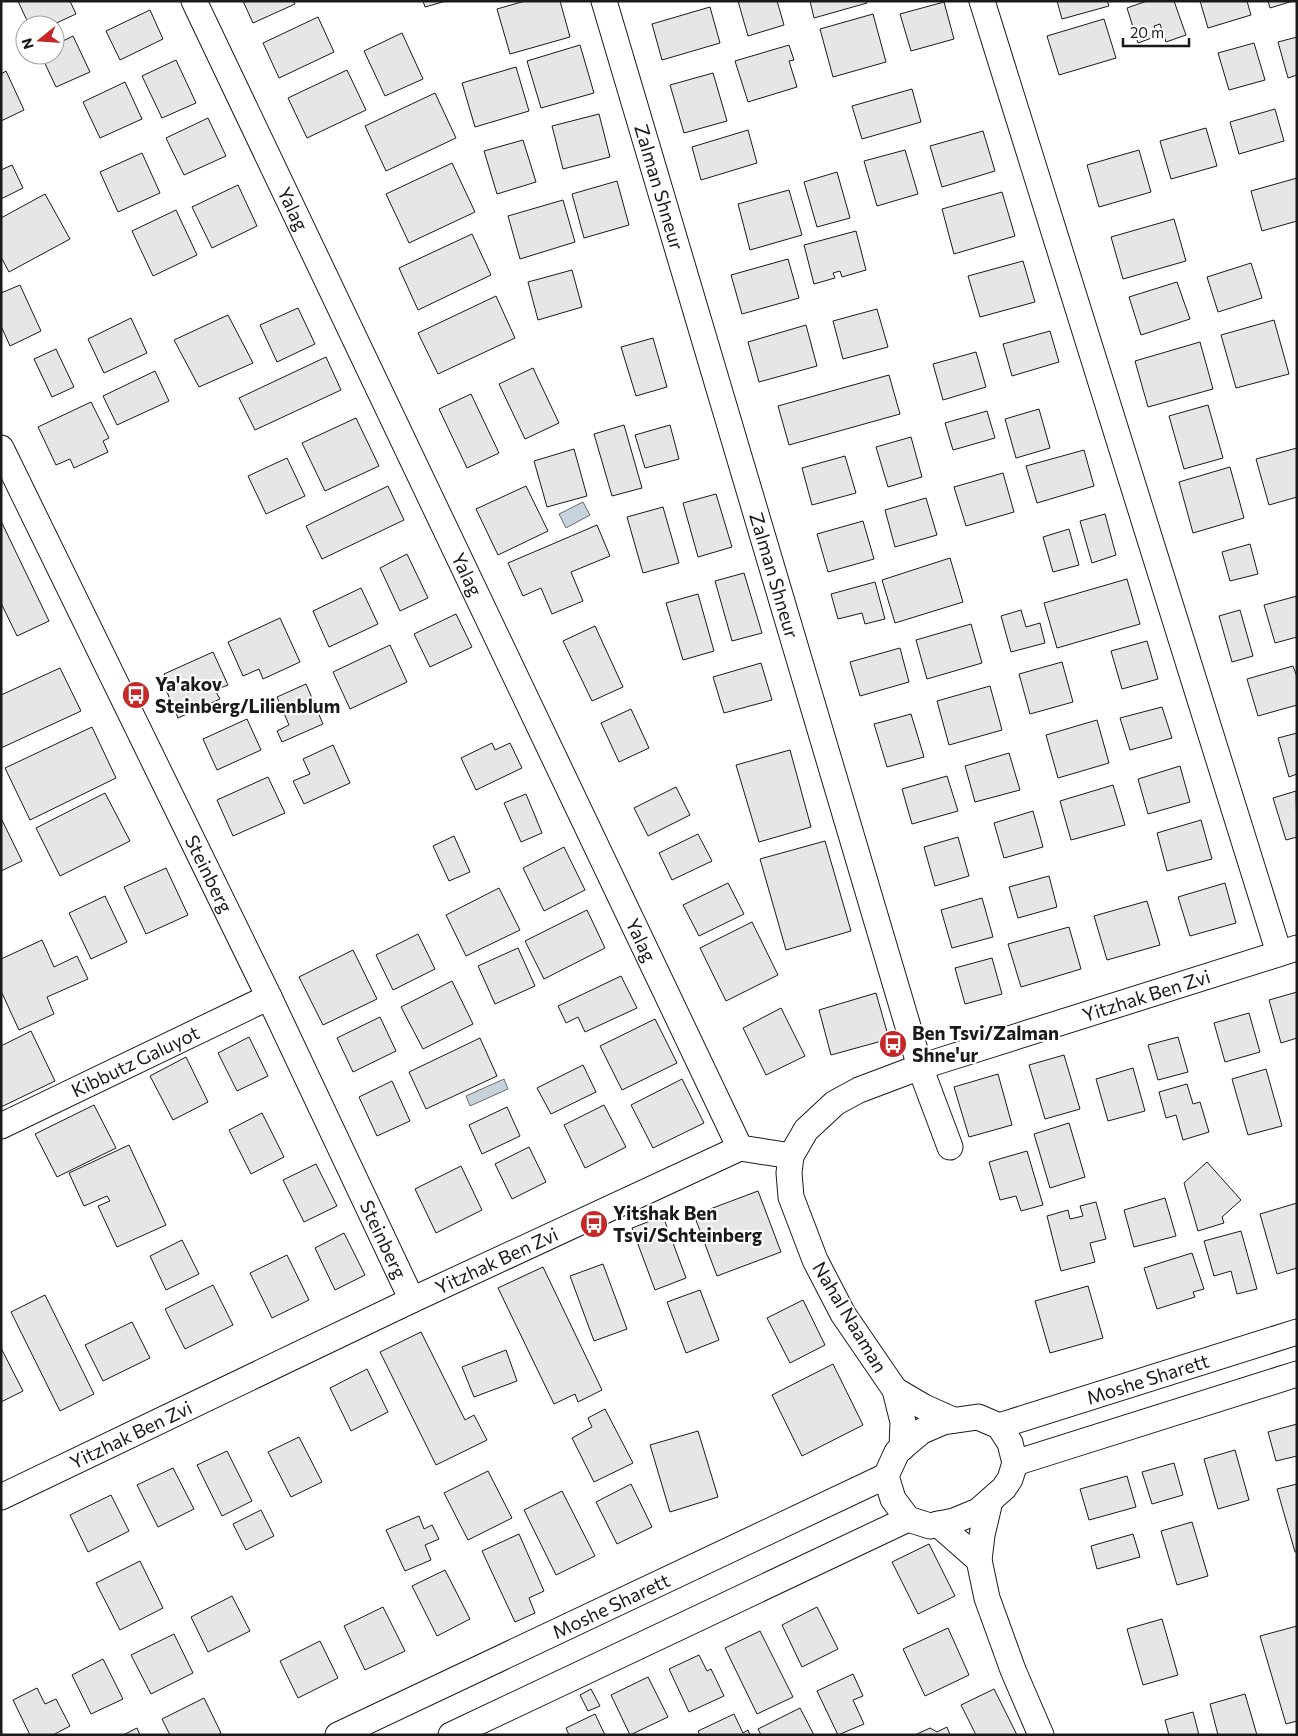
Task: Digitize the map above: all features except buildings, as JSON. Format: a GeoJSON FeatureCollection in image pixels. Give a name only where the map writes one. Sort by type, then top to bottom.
{"type":"FeatureCollection","features":[{"type":"Feature","properties":{"kind":"street","name":"Yalag"},"geometry":{"type":"LineString","coordinates":[[194,1],[740,1148]]}},
{"type":"Feature","properties":{"kind":"street","name":"Zalman Shneur"},"geometry":{"type":"LineString","coordinates":[[604,1],[920,1067],[950,1147]]}},
{"type":"Feature","properties":{"kind":"street"},"geometry":{"type":"LineString","coordinates":[[982,1],[1288,951]]}},
{"type":"Feature","properties":{"kind":"street","name":"Steinberg"},"geometry":{"type":"LineString","coordinates":[[1,448],[269,997],[412,1300]]}},
{"type":"Feature","properties":{"kind":"street","name":"Yitzhak Ben Zvi"},"geometry":{"type":"LineString","coordinates":[[791,1156],[806,1130],[835,1103],[859,1090],[920,1067],[1288,951]]}},
{"type":"Feature","properties":{"kind":"street","name":"Kibbutz Galuyot"},"geometry":{"type":"LineString","coordinates":[[1,1126],[269,997]]}},
{"type":"Feature","properties":{"kind":"street"},"geometry":{"type":"LineString","coordinates":[[740,1148],[791,1156]]}},
{"type":"Feature","properties":{"kind":"street","name":"Yitzhak Ben Zvi"},"geometry":{"type":"LineString","coordinates":[[1,1497],[412,1300],[740,1148]]}},
{"type":"Feature","properties":{"kind":"street","name":"Nahal Naaman"},"geometry":{"type":"LineString","coordinates":[[791,1156],[789,1173],[791,1197],[815,1260],[843,1314],[895,1390],[903,1422],[902,1448]]}},
{"type":"Feature","properties":{"kind":"street","name":"Moshe Sharett"},"geometry":{"type":"LineString","coordinates":[[999,1426],[1297,1332]]}},
{"type":"Feature","properties":{"kind":"street"},"geometry":{"type":"LineString","coordinates":[[1015,1463],[1297,1374]]}},
{"type":"Feature","properties":{"kind":"street","name":"Nahal Naaman"},"geometry":{"type":"LineString","coordinates":[[895,1390],[924,1407],[953,1420]]}},
{"type":"Feature","properties":{"kind":"street"},"geometry":{"type":"LineString","coordinates":[[978,1417],[999,1426],[1010,1443],[1015,1463],[1010,1479],[1004,1488],[978,1511],[954,1521],[930,1526],[908,1519],[893,1499],[886,1476],[898,1452],[922,1431],[943,1422],[978,1417]]}},
{"type":"Feature","properties":{"kind":"street","name":"Moshe Sharett"},"geometry":{"type":"LineString","coordinates":[[338,1735],[886,1476]]}},
{"type":"Feature","properties":{"kind":"street"},"geometry":{"type":"LineString","coordinates":[[990,1501],[982,1535],[979,1560],[987,1598],[1013,1670],[1041,1735]]}},
{"type":"Feature","properties":{"kind":"street"},"geometry":{"type":"LineString","coordinates":[[451,1735],[908,1519]]}},
{"type":"Feature","properties":{"kind":"street"},"geometry":{"type":"LineString","coordinates":[[938,1524],[979,1560]]}},
{"type":"Feature","properties":{"kind":"shaded area"},"geometry":{"type":"Polygon","coordinates":[[[583,502],[590,515],[566,528],[559,514],[583,502]]]}},
{"type":"Feature","properties":{"kind":"shaded area"},"geometry":{"type":"Polygon","coordinates":[[[504,1079],[508,1089],[470,1106],[466,1096],[504,1079]]]}},
{"type":"Feature","properties":{"kind":"place","name":"Ya'akov Steinberg/Lilienblum"},"geometry":{"type":"Point","coordinates":[136,695]}},
{"type":"Feature","properties":{"kind":"place","name":"Ben Tsvi/Zalman Shne'ur"},"geometry":{"type":"Point","coordinates":[893,1044]}},
{"type":"Feature","properties":{"kind":"place","name":"Yitshak Ben Tsvi/Schteinberg"},"geometry":{"type":"Point","coordinates":[594,1224]}}]}
